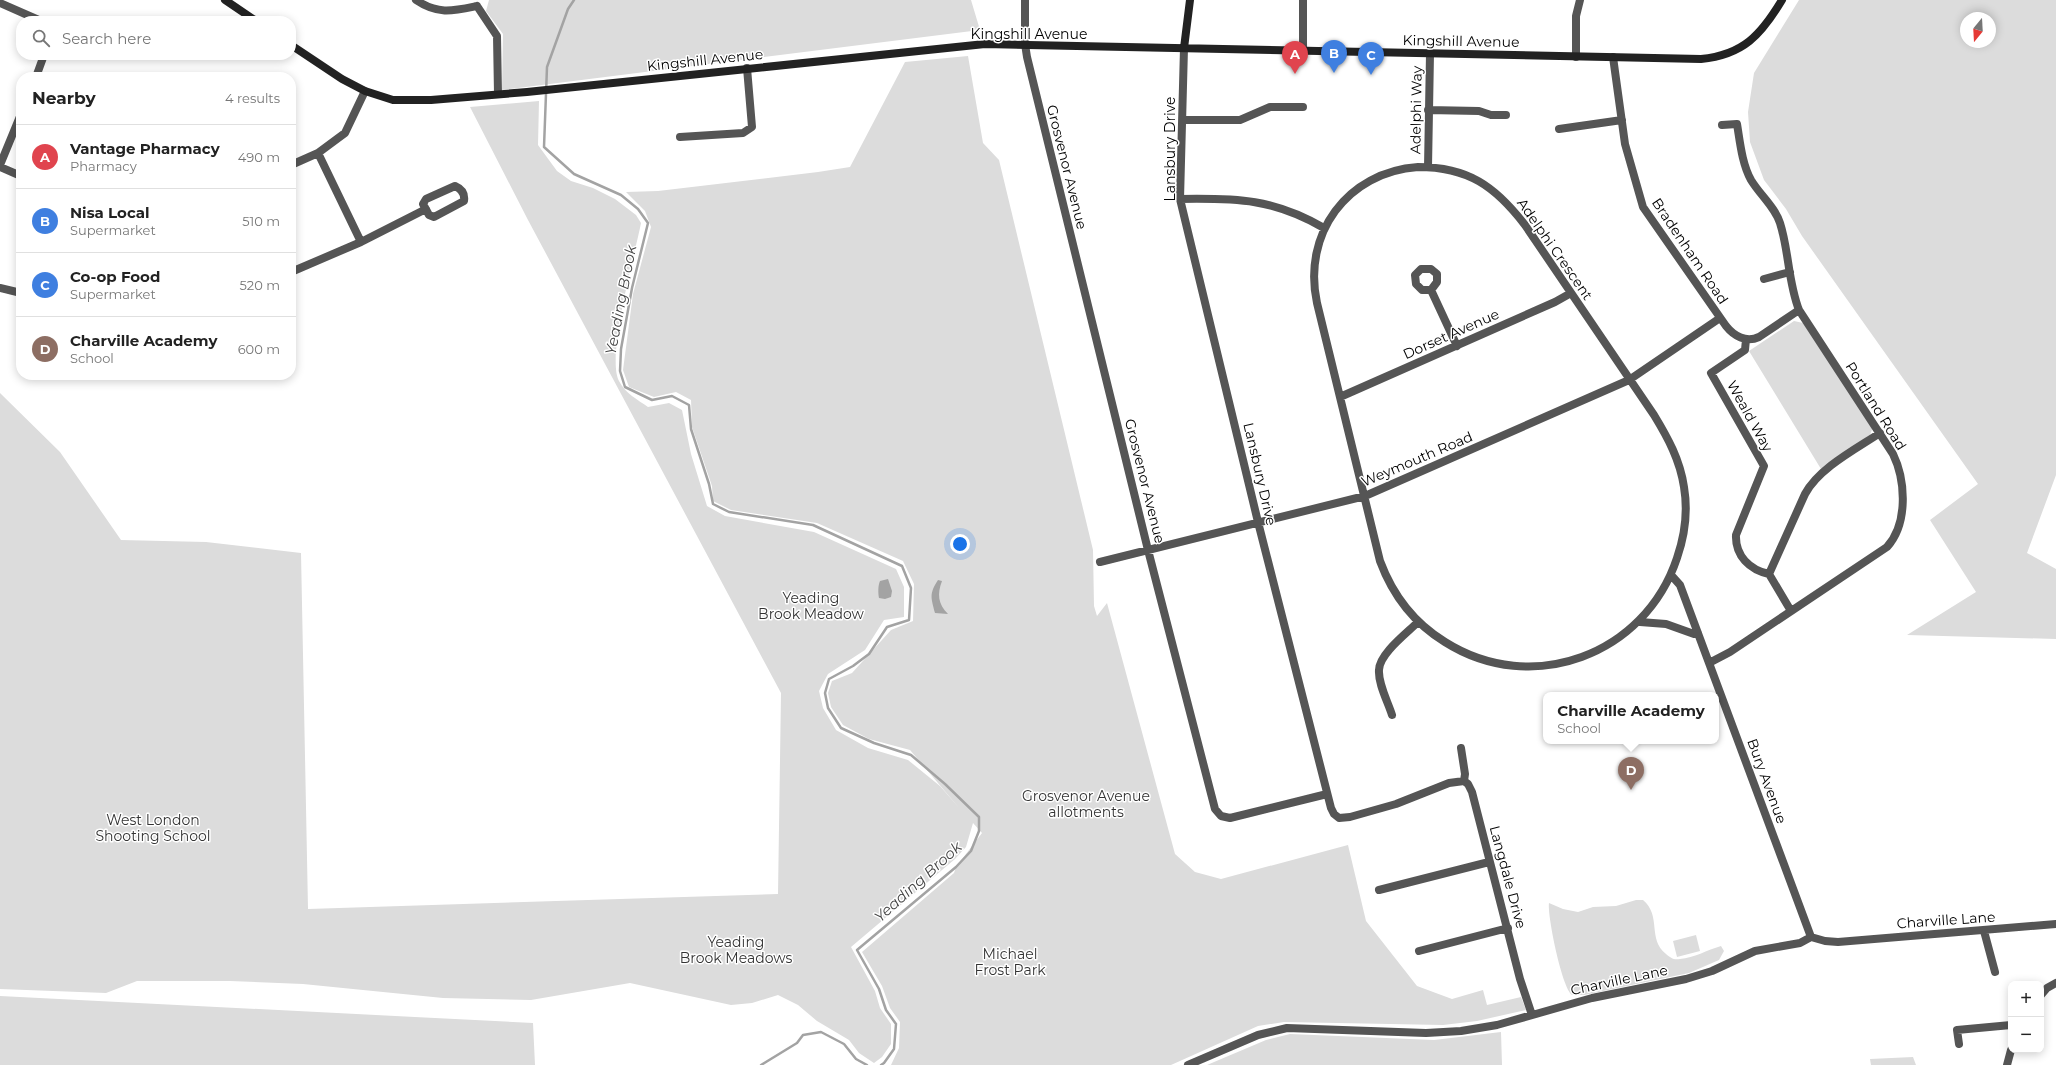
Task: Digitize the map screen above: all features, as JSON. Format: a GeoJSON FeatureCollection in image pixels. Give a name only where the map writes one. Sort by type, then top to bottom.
{"type":"FeatureCollection","features":[{"type":"Feature","properties":{"kind":"street"},"geometry":{"type":"LineString","coordinates":[[224,0],[248,16]]}},
{"type":"Feature","properties":{"kind":"street"},"geometry":{"type":"LineString","coordinates":[[416,0],[426,7],[448,12],[479,3],[497,36],[498,94]]}},
{"type":"Feature","properties":{"kind":"street","name":"Grosvenor Avenue"},"geometry":{"type":"LineString","coordinates":[[1025,0],[1025,44],[1148,550],[1213,803],[1218,814],[1230,818],[1327,794]]}},
{"type":"Feature","properties":{"kind":"street","name":"Lansbury Drive"},"geometry":{"type":"LineString","coordinates":[[1190,0],[1184,48],[1180,199],[1258,522],[1327,794],[1334,814],[1343,818],[1396,804],[1449,783],[1464,781]]}},
{"type":"Feature","properties":{"kind":"street"},"geometry":{"type":"LineString","coordinates":[[1303,0],[1303,51]]}},
{"type":"Feature","properties":{"kind":"street"},"geometry":{"type":"LineString","coordinates":[[1576,57],[1576,16],[1580,0]]}},
{"type":"Feature","properties":{"kind":"street","name":"Kingshill Avenue"},"geometry":{"type":"LineString","coordinates":[[296,48],[342,79],[365,91],[393,100],[431,100],[557,89],[985,44],[1576,57],[1712,58],[1735,51],[1755,38],[1771,18],[1782,0]]}},
{"type":"Feature","properties":{"kind":"street"},"geometry":{"type":"LineString","coordinates":[[0,3],[30,16]]}},
{"type":"Feature","properties":{"kind":"street","name":"Adelphi Way"},"geometry":{"type":"LineString","coordinates":[[1428,167],[1430,54]]}},
{"type":"Feature","properties":{"kind":"street","name":"Bradenham Road"},"geometry":{"type":"LineString","coordinates":[[1613,57],[1622,120],[1632,171],[1643,207],[1720,318],[1732,333],[1746,339]]}},
{"type":"Feature","properties":{"kind":"street"},"geometry":{"type":"LineString","coordinates":[[38,72],[42,60]]}},
{"type":"Feature","properties":{"kind":"street"},"geometry":{"type":"LineString","coordinates":[[680,138],[743,133],[752,127],[747,68]]}},
{"type":"Feature","properties":{"kind":"street"},"geometry":{"type":"LineString","coordinates":[[296,163],[318,153],[345,133],[365,91]]}},
{"type":"Feature","properties":{"kind":"street"},"geometry":{"type":"LineString","coordinates":[[1182,120],[1240,120],[1270,107],[1303,107]]}},
{"type":"Feature","properties":{"kind":"street"},"geometry":{"type":"LineString","coordinates":[[1428,110],[1479,111],[1491,115],[1506,115]]}},
{"type":"Feature","properties":{"kind":"street"},"geometry":{"type":"LineString","coordinates":[[1559,129],[1622,120]]}},
{"type":"Feature","properties":{"kind":"street","name":"Portland Road"},"geometry":{"type":"LineString","coordinates":[[1709,662],[1730,652],[1887,547],[1896,535],[1901,512],[1900,475],[1893,454],[1799,310],[1780,223],[1749,175],[1737,124],[1722,125]]}},
{"type":"Feature","properties":{"kind":"street"},"geometry":{"type":"LineString","coordinates":[[16,126],[0,166],[16,174]]}},
{"type":"Feature","properties":{"kind":"street"},"geometry":{"type":"LineString","coordinates":[[318,153],[361,242]]}},
{"type":"Feature","properties":{"kind":"street","name":"Adelphi Crescent"},"geometry":{"type":"LineString","coordinates":[[1428,167],[1446,169],[1470,176],[1497,192],[1525,225],[1669,440],[1675,453],[1682,477],[1686,499],[1685,526],[1681,547],[1671,575],[1652,606],[1640,622],[1620,637],[1594,652],[1565,662],[1534,667],[1498,664],[1469,655],[1437,638],[1418,622],[1397,596],[1388,581],[1380,561],[1315,293],[1316,259],[1324,228],[1338,206],[1361,186],[1398,170],[1428,167]]}},
{"type":"Feature","properties":{"kind":"street"},"geometry":{"type":"LineString","coordinates":[[455,186],[460,188],[464,196],[464,201],[434,217],[429,215],[426,209],[423,204],[426,199],[455,186]]}},
{"type":"Feature","properties":{"kind":"street"},"geometry":{"type":"LineString","coordinates":[[1180,199],[1229,199],[1262,202],[1291,211],[1324,228]]}},
{"type":"Feature","properties":{"kind":"street"},"geometry":{"type":"LineString","coordinates":[[296,270],[361,242],[426,209]]}},
{"type":"Feature","properties":{"kind":"street"},"geometry":{"type":"LineString","coordinates":[[1764,279],[1790,272]]}},
{"type":"Feature","properties":{"kind":"street"},"geometry":{"type":"LineString","coordinates":[[0,288],[16,292]]}},
{"type":"Feature","properties":{"kind":"street"},"geometry":{"type":"LineString","coordinates":[[1431,290],[1457,346]]}},
{"type":"Feature","properties":{"kind":"street","name":"Dorset Avenue"},"geometry":{"type":"LineString","coordinates":[[1340,397],[1555,302],[1571,293]]}},
{"type":"Feature","properties":{"kind":"street"},"geometry":{"type":"LineString","coordinates":[[1746,339],[1759,337],[1799,310]]}},
{"type":"Feature","properties":{"kind":"street","name":"Weymouth Road"},"geometry":{"type":"LineString","coordinates":[[1100,562],[1365,496],[1630,380],[1720,318]]}},
{"type":"Feature","properties":{"kind":"street","name":"Weald Way"},"geometry":{"type":"LineString","coordinates":[[1746,339],[1745,350],[1711,373],[1764,466],[1736,539],[1738,550],[1749,566],[1759,572],[1769,574]]}},
{"type":"Feature","properties":{"kind":"street"},"geometry":{"type":"LineString","coordinates":[[1791,610],[1769,574],[1805,494],[1812,482],[1821,473],[1880,433]]}},
{"type":"Feature","properties":{"kind":"street","name":"Bury Avenue"},"geometry":{"type":"LineString","coordinates":[[1671,575],[1680,585],[1811,937]]}},
{"type":"Feature","properties":{"kind":"street"},"geometry":{"type":"LineString","coordinates":[[1392,715],[1379,676],[1380,662],[1386,653],[1418,622]]}},
{"type":"Feature","properties":{"kind":"street"},"geometry":{"type":"LineString","coordinates":[[1640,622],[1666,624],[1694,634],[1698,633]]}},
{"type":"Feature","properties":{"kind":"street","name":"Langdale Drive"},"geometry":{"type":"LineString","coordinates":[[1461,748],[1465,774],[1464,781],[1468,784],[1472,792],[1520,979],[1532,1015]]}},
{"type":"Feature","properties":{"kind":"street"},"geometry":{"type":"LineString","coordinates":[[1379,890],[1489,862]]}},
{"type":"Feature","properties":{"kind":"street","name":"Charville Lane"},"geometry":{"type":"LineString","coordinates":[[1188,1065],[1258,1035],[1287,1028],[1444,1032],[1479,1029],[1599,996],[1686,979],[1712,971],[1755,951],[1800,944],[1811,937],[1825,941],[1838,942],[2056,924]]}},
{"type":"Feature","properties":{"kind":"street"},"geometry":{"type":"LineString","coordinates":[[1419,951],[1508,928]]}},
{"type":"Feature","properties":{"kind":"street"},"geometry":{"type":"LineString","coordinates":[[1984,931],[1995,972]]}},
{"type":"Feature","properties":{"kind":"street"},"geometry":{"type":"LineString","coordinates":[[2044,992],[2056,983]]}},
{"type":"Feature","properties":{"kind":"street"},"geometry":{"type":"LineString","coordinates":[[1959,1044],[1957,1030],[2008,1025]]}},
{"type":"Feature","properties":{"kind":"street"},"geometry":{"type":"LineString","coordinates":[[2007,1065],[2011,1053]]}},
{"type":"Feature","properties":{"kind":"green space"},"geometry":{"type":"Polygon","coordinates":[[[489,0],[971,0],[980,30],[502,90],[503,34],[486,11],[489,0]]]}},
{"type":"Feature","properties":{"kind":"green space"},"geometry":{"type":"Polygon","coordinates":[[[1799,0],[2056,0],[2056,475],[2027,553],[2056,569],[2056,639],[1907,635],[1976,592],[1930,520],[1978,484],[1802,236],[1786,209],[1764,180],[1750,142],[1748,112],[1754,73],[1799,0]]]}},
{"type":"Feature","properties":{"kind":"green space"},"geometry":{"type":"Polygon","coordinates":[[[968,56],[983,143],[999,160],[1093,550],[1094,606],[1097,616],[1107,603],[1175,854],[1195,872],[1221,879],[1348,845],[1366,921],[1417,986],[1452,999],[1483,990],[1487,1005],[1521,997],[1526,1010],[1477,1021],[1443,1025],[1284,1022],[1258,1026],[1171,1065],[891,1065],[899,1048],[900,1022],[890,1008],[882,986],[862,952],[954,873],[956,867],[982,833],[973,823],[966,847],[955,859],[851,947],[875,991],[880,1008],[891,1024],[891,1044],[882,1057],[874,1063],[859,1053],[849,1040],[817,1021],[798,1005],[778,995],[752,1003],[731,1005],[630,983],[531,1000],[443,998],[303,984],[230,981],[137,981],[106,993],[0,989],[0,393],[60,452],[121,540],[206,542],[301,553],[308,909],[778,894],[781,693],[528,220],[470,107],[539,101],[538,145],[557,171],[571,181],[593,188],[615,199],[636,215],[641,223],[623,305],[616,351],[616,369],[619,381],[625,389],[648,407],[669,403],[682,410],[691,454],[707,506],[725,516],[814,532],[896,569],[904,587],[904,617],[884,620],[865,650],[828,674],[819,691],[823,708],[836,730],[868,748],[908,760],[940,786],[960,809],[910,750],[869,739],[843,725],[831,707],[828,693],[832,681],[852,673],[891,630],[913,621],[914,584],[903,561],[817,523],[731,510],[713,501],[712,486],[692,427],[691,400],[676,392],[654,397],[629,387],[623,370],[633,294],[651,227],[645,211],[626,192],[658,191],[850,167],[905,62],[968,56]]]}},
{"type":"Feature","properties":{"kind":"green space"},"geometry":{"type":"Polygon","coordinates":[[[1794,321],[1803,323],[1873,427],[1870,435],[1821,469],[1749,351],[1794,321]]]}},
{"type":"Feature","properties":{"kind":"green space"},"geometry":{"type":"Polygon","coordinates":[[[1636,900],[1643,900],[1649,906],[1654,920],[1657,941],[1660,948],[1669,957],[1676,959],[1695,956],[1721,946],[1724,951],[1719,960],[1689,973],[1584,995],[1572,995],[1568,990],[1564,979],[1556,951],[1550,921],[1549,903],[1563,909],[1578,912],[1593,907],[1616,906],[1636,900]]]}},
{"type":"Feature","properties":{"kind":"green space"},"geometry":{"type":"Polygon","coordinates":[[[1696,935],[1700,951],[1677,957],[1673,941],[1696,935]]]}},
{"type":"Feature","properties":{"kind":"green space"},"geometry":{"type":"Polygon","coordinates":[[[0,996],[533,1023],[535,1065],[0,1065],[0,996]]]}},
{"type":"Feature","properties":{"kind":"green space"},"geometry":{"type":"Polygon","coordinates":[[[1501,1032],[1502,1065],[1207,1065],[1266,1040],[1290,1034],[1434,1040],[1501,1032]]]}},
{"type":"Feature","properties":{"kind":"green space"},"geometry":{"type":"Polygon","coordinates":[[[1913,1057],[1916,1065],[1871,1065],[1870,1059],[1913,1057]]]}},
{"type":"Feature","properties":{"kind":"shaded area"},"geometry":{"type":"Polygon","coordinates":[[[888,579],[892,591],[891,597],[885,599],[879,598],[878,589],[880,581],[888,579]]]}},
{"type":"Feature","properties":{"kind":"shaded area"},"geometry":{"type":"Polygon","coordinates":[[[938,580],[942,581],[939,590],[940,603],[948,614],[935,613],[932,592],[938,580]]]}},
{"type":"Feature","properties":{"kind":"waterway","name":"Yeading Brook"},"geometry":{"type":"LineString","coordinates":[[574,0],[568,9],[547,67],[544,147],[574,174],[621,195],[638,209],[648,223],[632,288],[621,349],[620,371],[625,387],[652,400],[672,396],[689,405],[691,429],[709,484],[713,504],[729,512],[813,525],[902,566],[911,588],[909,620],[887,627],[869,654],[853,666],[829,679],[825,693],[828,708],[841,728],[874,743],[911,755],[945,784],[979,817],[979,831],[971,851],[956,867],[857,950],[879,989],[886,1010],[896,1024],[894,1049],[881,1065]]}},
{"type":"Feature","properties":{"kind":"waterway","name":"Yeading Brook"},"geometry":{"type":"LineString","coordinates":[[761,1065],[797,1043],[803,1035],[821,1032],[844,1044],[856,1059],[867,1065]]}},
{"type":"Feature","properties":{"kind":"place","name":"Nisa Local"},"geometry":{"type":"Point","coordinates":[1334,73]}},
{"type":"Feature","properties":{"kind":"place","name":"Vantage Pharmacy"},"geometry":{"type":"Point","coordinates":[1295,74]}},
{"type":"Feature","properties":{"kind":"place","name":"Co-op Food"},"geometry":{"type":"Point","coordinates":[1371,75]}},
{"type":"Feature","properties":{"kind":"place","name":"Charville Academy"},"geometry":{"type":"Point","coordinates":[1631,790]}},
{"type":"Feature","properties":{"kind":"park label","name":"Yeading Brook Meadow"},"geometry":{"type":"Point","coordinates":[811,606]}},
{"type":"Feature","properties":{"kind":"park label","name":"Grosvenor Avenue allotments"},"geometry":{"type":"Point","coordinates":[1086,804]}},
{"type":"Feature","properties":{"kind":"park label","name":"West London Shooting School"},"geometry":{"type":"Point","coordinates":[153,828]}},
{"type":"Feature","properties":{"kind":"park label","name":"Yeading Brook Meadows"},"geometry":{"type":"Point","coordinates":[736,950]}},
{"type":"Feature","properties":{"kind":"park label","name":"Michael Frost Park"},"geometry":{"type":"Point","coordinates":[1010,962]}}]}
